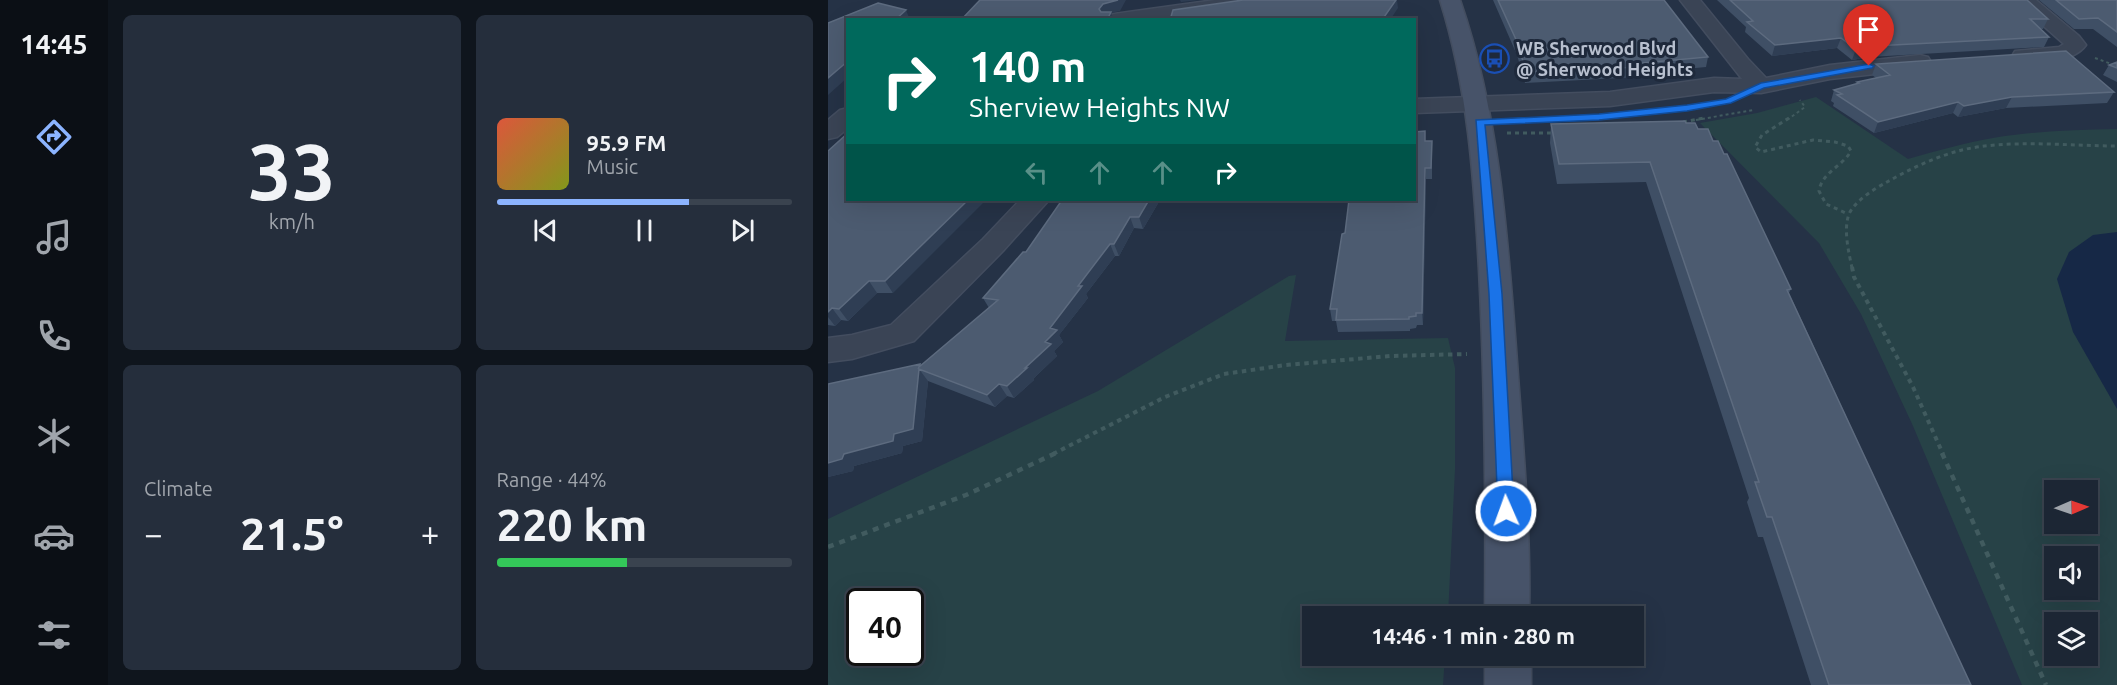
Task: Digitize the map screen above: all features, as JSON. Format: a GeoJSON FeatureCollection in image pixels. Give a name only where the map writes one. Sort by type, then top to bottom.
{"type":"FeatureCollection","features":[{"type":"Feature","properties":{"kind":"street"},"geometry":{"type":"LineString","coordinates":[[1143,18],[1257,0]]}},
{"type":"Feature","properties":{"kind":"street"},"geometry":{"type":"LineString","coordinates":[[1450,0],[1464,45],[1479,120],[1500,354],[1507,606]]}},
{"type":"Feature","properties":{"kind":"street"},"geometry":{"type":"LineString","coordinates":[[1690,0],[1740,64],[1761,97]]}},
{"type":"Feature","properties":{"kind":"street"},"geometry":{"type":"LineString","coordinates":[[1998,57],[2054,55],[2072,50],[2075,45],[2024,0]]}},
{"type":"Feature","properties":{"kind":"street"},"geometry":{"type":"LineString","coordinates":[[1416,124],[1599,117],[1687,108],[1761,97],[1850,69],[1944,60]]}},
{"type":"Feature","properties":{"kind":"street"},"geometry":{"type":"LineString","coordinates":[[1416,106],[1479,120]]}},
{"type":"Feature","properties":{"kind":"street"},"geometry":{"type":"LineString","coordinates":[[828,132],[846,117]]}},
{"type":"Feature","properties":{"kind":"street"},"geometry":{"type":"LineString","coordinates":[[828,350],[852,347],[902,333],[985,253],[1034,201]]}},
{"type":"Feature","properties":{"kind":"street"},"geometry":{"type":"LineString","coordinates":[[1508,666],[1508,685]]}},
{"type":"Feature","properties":{"kind":"path"},"geometry":{"type":"LineString","coordinates":[[1802,91],[1797,98],[1803,102],[1805,107],[1803,110],[1762,135],[1755,147],[1761,152],[1769,151],[1799,141],[1816,139],[1831,140],[1848,146],[1851,151],[1848,158],[1822,179],[1819,191],[1826,204],[1849,214]]}},
{"type":"Feature","properties":{"kind":"path"},"geometry":{"type":"LineString","coordinates":[[1677,123],[1716,118],[1761,97]]}},
{"type":"Feature","properties":{"kind":"path"},"geometry":{"type":"LineString","coordinates":[[1479,120],[1557,133]]}},
{"type":"Feature","properties":{"kind":"path"},"geometry":{"type":"LineString","coordinates":[[2046,685],[1913,387],[1854,277],[1847,243],[1849,214],[1858,203],[1879,186],[1904,172],[1962,150],[1998,145],[2117,146]]}},
{"type":"Feature","properties":{"kind":"path"},"geometry":{"type":"LineString","coordinates":[[828,547],[851,541],[966,495],[1070,446],[1165,397],[1224,375],[1286,365],[1390,356],[1500,354]]}},
{"type":"Feature","properties":{"kind":"green space"},"geometry":{"type":"Polygon","coordinates":[[[1816,97],[1908,159],[1982,140],[2008,136],[2055,131],[2117,129],[2117,685],[2022,685],[1913,426],[1861,314],[1819,243],[1700,123],[1757,113],[1816,97]]]}},
{"type":"Feature","properties":{"kind":"green space"},"geometry":{"type":"Polygon","coordinates":[[[1296,275],[1285,341],[1448,338],[1455,368],[1455,469],[1448,606],[1302,606],[1302,666],[1444,666],[1443,685],[828,685],[828,519],[1098,391],[1289,276],[1296,275]]]}},
{"type":"Feature","properties":{"kind":"water"},"geometry":{"type":"Polygon","coordinates":[[[2117,232],[2117,409],[2073,332],[2057,279],[2069,252],[2093,235],[2117,232]]]}},
{"type":"Feature","properties":{"kind":"building"},"geometry":{"type":"Polygon","coordinates":[[[980,0],[1118,0],[1103,4],[1099,9],[1101,12],[1111,12],[1108,18],[963,18],[980,0]]]}},
{"type":"Feature","properties":{"kind":"building"},"geometry":{"type":"Polygon","coordinates":[[[1243,0],[1396,0],[1383,18],[1171,18],[1173,10],[1243,0]]]}},
{"type":"Feature","properties":{"kind":"building"},"geometry":{"type":"Polygon","coordinates":[[[1498,0],[1664,0],[1708,57],[1643,63],[1644,66],[1640,67],[1526,72],[1518,44],[1498,0]]]}},
{"type":"Feature","properties":{"kind":"building"},"geometry":{"type":"Polygon","coordinates":[[[1730,0],[2027,0],[2048,19],[2030,19],[2049,37],[1873,46],[1856,49],[1841,38],[1775,45],[1747,22],[1753,21],[1730,0]]]}},
{"type":"Feature","properties":{"kind":"building"},"geometry":{"type":"Polygon","coordinates":[[[2056,0],[2117,0],[2117,32],[2098,18],[2079,19],[2056,0]]]}},
{"type":"Feature","properties":{"kind":"building"},"geometry":{"type":"Polygon","coordinates":[[[878,3],[906,10],[897,18],[846,18],[846,63],[828,78],[828,23],[878,3]]]}},
{"type":"Feature","properties":{"kind":"building"},"geometry":{"type":"Polygon","coordinates":[[[2066,51],[2114,92],[2012,97],[1964,106],[1958,102],[1878,122],[1837,95],[1842,94],[1834,90],[1890,75],[1876,64],[2066,51]]]}},
{"type":"Feature","properties":{"kind":"building"},"geometry":{"type":"Polygon","coordinates":[[[2117,62],[2117,68],[2109,65],[2117,62]]]}},
{"type":"Feature","properties":{"kind":"building"},"geometry":{"type":"Polygon","coordinates":[[[1685,121],[1695,123],[1698,129],[1708,129],[1713,141],[1718,141],[1724,154],[1727,154],[1791,289],[1787,290],[1971,685],[1829,685],[1772,517],[1767,517],[1755,482],[1759,482],[1650,162],[1559,164],[1551,124],[1685,121]]]}},
{"type":"Feature","properties":{"kind":"building"},"geometry":{"type":"Polygon","coordinates":[[[1425,131],[1425,141],[1432,141],[1431,168],[1425,168],[1422,313],[1416,313],[1416,316],[1409,317],[1409,319],[1336,320],[1337,309],[1330,309],[1349,201],[1416,201],[1416,132],[1425,131]]]}},
{"type":"Feature","properties":{"kind":"building"},"geometry":{"type":"Polygon","coordinates":[[[846,135],[846,201],[967,201],[885,281],[869,281],[839,309],[832,308],[828,312],[828,151],[846,135]]]}},
{"type":"Feature","properties":{"kind":"building"},"geometry":{"type":"Polygon","coordinates":[[[1061,201],[1148,201],[1139,217],[1130,217],[1114,244],[1110,244],[1078,286],[1082,286],[1050,328],[1057,330],[1045,342],[1051,344],[1007,386],[999,384],[987,395],[919,369],[913,429],[894,434],[893,441],[844,454],[842,459],[828,463],[828,384],[920,364],[919,367],[998,300],[983,298],[1023,252],[1026,252],[1061,201]]]}},
{"type":"Feature","properties":{"kind":"place","name":"WB Sherwood Blvd @ Sherwood Heights"},"geometry":{"type":"Point","coordinates":[1495,58]}},
{"type":"Feature","properties":{"kind":"route"},"geometry":{"type":"LineString","coordinates":[[1506,511],[1496,294],[1480,123],[1599,117],[1687,108],[1728,101],[1761,86],[1869,66]]}}]}
